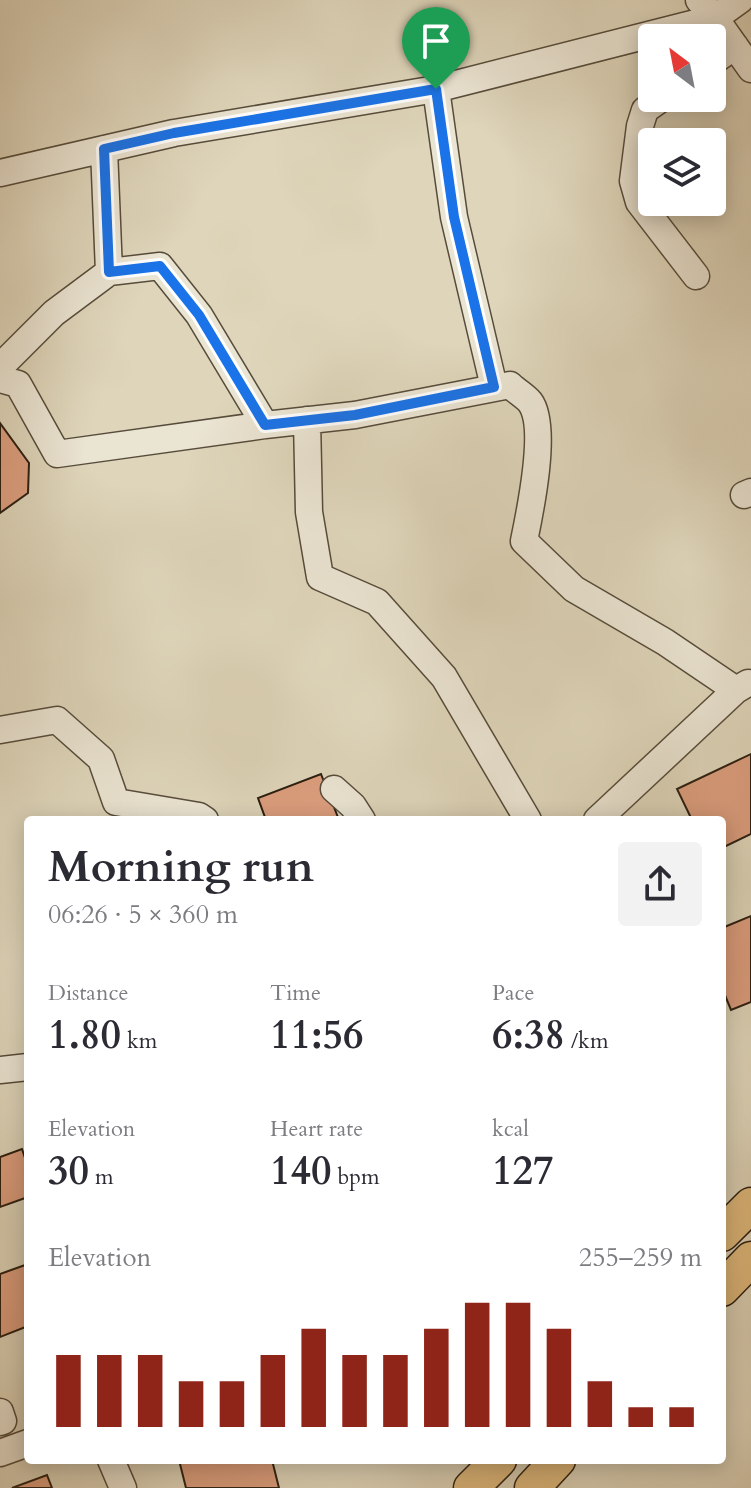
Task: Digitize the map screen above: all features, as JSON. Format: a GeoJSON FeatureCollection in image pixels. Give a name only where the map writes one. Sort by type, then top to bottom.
{"type":"FeatureCollection","features":[{"type":"Feature","properties":{"kind":"main road"},"geometry":{"type":"LineString","coordinates":[[726,1230],[751,1205]]}},
{"type":"Feature","properties":{"kind":"main road"},"geometry":{"type":"LineString","coordinates":[[726,1285],[751,1259]]}},
{"type":"Feature","properties":{"kind":"main road"},"geometry":{"type":"LineString","coordinates":[[471,1488],[495,1464]]}},
{"type":"Feature","properties":{"kind":"main road"},"geometry":{"type":"LineString","coordinates":[[532,1488],[554,1464]]}},
{"type":"Feature","properties":{"kind":"street"},"geometry":{"type":"LineString","coordinates":[[0,173],[174,133],[436,89],[740,0]]}},
{"type":"Feature","properties":{"kind":"street"},"geometry":{"type":"LineString","coordinates":[[707,9],[751,69]]}},
{"type":"Feature","properties":{"kind":"street"},"geometry":{"type":"LineString","coordinates":[[726,52],[735,46]]}},
{"type":"Feature","properties":{"kind":"street"},"geometry":{"type":"LineString","coordinates":[[436,89],[454,217],[494,387]]}},
{"type":"Feature","properties":{"kind":"street"},"geometry":{"type":"LineString","coordinates":[[644,112],[633,181],[639,202],[696,276]]}},
{"type":"Feature","properties":{"kind":"street"},"geometry":{"type":"LineString","coordinates":[[104,149],[109,272]]}},
{"type":"Feature","properties":{"kind":"street"},"geometry":{"type":"LineString","coordinates":[[0,367],[54,313],[109,272],[160,266],[199,315],[265,425]]}},
{"type":"Feature","properties":{"kind":"street"},"geometry":{"type":"LineString","coordinates":[[0,379],[18,384],[57,454],[355,415],[510,385],[532,404],[538,431],[536,473],[524,541],[574,589],[743,686],[601,816]]}},
{"type":"Feature","properties":{"kind":"street"},"geometry":{"type":"LineString","coordinates":[[307,420],[309,512],[320,577],[377,602],[444,677],[526,816]]}},
{"type":"Feature","properties":{"kind":"street"},"geometry":{"type":"LineString","coordinates":[[0,730],[57,720],[101,759],[116,802],[199,816]]}},
{"type":"Feature","properties":{"kind":"street"},"geometry":{"type":"LineString","coordinates":[[334,789],[359,816]]}},
{"type":"Feature","properties":{"kind":"street"},"geometry":{"type":"LineString","coordinates":[[0,1070],[24,1067]]}},
{"type":"Feature","properties":{"kind":"street"},"geometry":{"type":"LineString","coordinates":[[0,1412],[3,1421],[0,1422]]}},
{"type":"Feature","properties":{"kind":"street"},"geometry":{"type":"LineString","coordinates":[[0,1453],[24,1444]]}},
{"type":"Feature","properties":{"kind":"street"},"geometry":{"type":"LineString","coordinates":[[113,1464],[123,1488]]}},
{"type":"Feature","properties":{"kind":"building"},"geometry":{"type":"Polygon","coordinates":[[[0,423],[29,463],[28,493],[0,513],[0,423]]]}},
{"type":"Feature","properties":{"kind":"building"},"geometry":{"type":"Polygon","coordinates":[[[751,754],[751,834],[726,846],[726,816],[690,816],[677,789],[751,754]]]}},
{"type":"Feature","properties":{"kind":"building"},"geometry":{"type":"Polygon","coordinates":[[[321,774],[337,816],[265,816],[258,798],[321,774]]]}},
{"type":"Feature","properties":{"kind":"building"},"geometry":{"type":"Polygon","coordinates":[[[751,916],[751,1002],[731,1010],[726,998],[726,926],[751,916]]]}},
{"type":"Feature","properties":{"kind":"building"},"geometry":{"type":"Polygon","coordinates":[[[22,1149],[24,1155],[24,1198],[0,1207],[0,1157],[22,1149]]]}},
{"type":"Feature","properties":{"kind":"building"},"geometry":{"type":"Polygon","coordinates":[[[24,1265],[24,1328],[0,1337],[0,1274],[24,1265]]]}},
{"type":"Feature","properties":{"kind":"building"},"geometry":{"type":"Polygon","coordinates":[[[180,1464],[273,1464],[279,1488],[186,1488],[180,1464]]]}},
{"type":"Feature","properties":{"kind":"building"},"geometry":{"type":"Polygon","coordinates":[[[47,1475],[52,1488],[12,1488],[47,1475]]]}},
{"type":"Feature","properties":{"kind":"route"},"geometry":{"type":"LineString","coordinates":[[436,89],[454,217],[494,387],[355,415],[265,425],[199,315],[160,266],[109,272],[104,149],[174,133],[436,89]]}}]}
